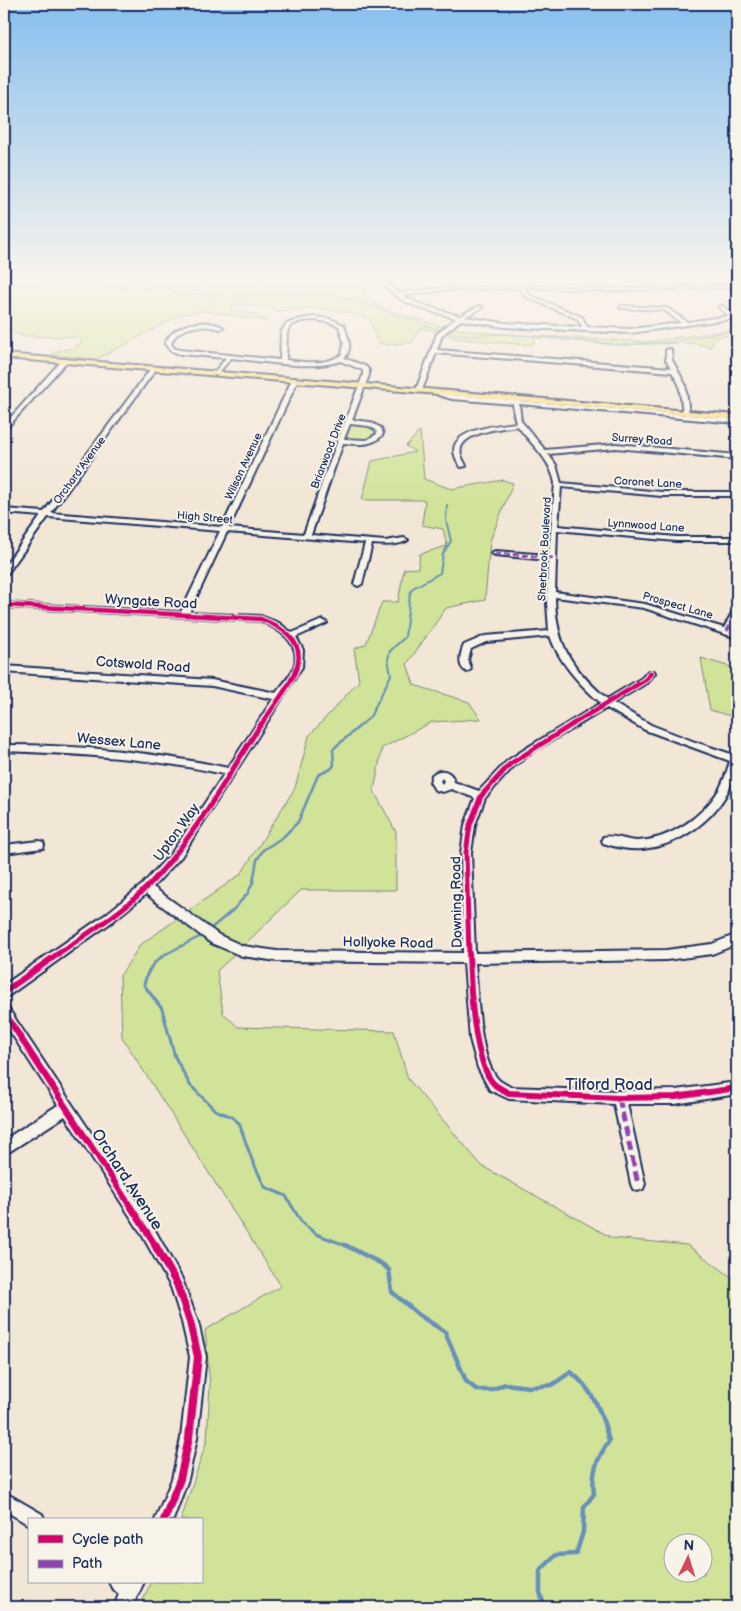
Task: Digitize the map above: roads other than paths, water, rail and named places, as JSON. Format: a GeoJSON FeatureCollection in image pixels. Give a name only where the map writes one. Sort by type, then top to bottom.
{"type":"FeatureCollection","features":[{"type":"Feature","properties":{"kind":"main road"},"geometry":{"type":"LineString","coordinates":[[4,356],[737,417]]}},
{"type":"Feature","properties":{"kind":"street"},"geometry":{"type":"LineString","coordinates":[[213,355],[321,364],[341,359],[363,367],[366,370],[363,386]]}},
{"type":"Feature","properties":{"kind":"street"},"geometry":{"type":"LineString","coordinates":[[283,361],[284,355]]}},
{"type":"Feature","properties":{"kind":"street"},"geometry":{"type":"LineString","coordinates":[[341,359],[344,355]]}},
{"type":"Feature","properties":{"kind":"street"},"geometry":{"type":"LineString","coordinates":[[419,390],[431,355]]}},
{"type":"Feature","properties":{"kind":"street"},"geometry":{"type":"LineString","coordinates":[[486,355],[674,370]]}},
{"type":"Feature","properties":{"kind":"street"},"geometry":{"type":"LineString","coordinates":[[669,355],[669,360],[682,384],[686,413]]}},
{"type":"Feature","properties":{"kind":"street"},"geometry":{"type":"LineString","coordinates":[[217,373],[229,357]]}},
{"type":"Feature","properties":{"kind":"street"},"geometry":{"type":"LineString","coordinates":[[4,428],[65,360]]}},
{"type":"Feature","properties":{"kind":"street","name":"Orchard Avenue"},"geometry":{"type":"LineString","coordinates":[[4,572],[154,368]]}},
{"type":"Feature","properties":{"kind":"street","name":"Wilson Avenue"},"geometry":{"type":"LineString","coordinates":[[184,614],[295,380]]}},
{"type":"Feature","properties":{"kind":"street","name":"Briarwood Drive"},"geometry":{"type":"LineString","coordinates":[[307,536],[330,469],[363,386]]}},
{"type":"Feature","properties":{"kind":"street"},"geometry":{"type":"LineString","coordinates":[[462,466],[456,457],[455,449],[458,442],[464,437],[496,428],[520,424],[517,416],[516,400],[737,421]]}},
{"type":"Feature","properties":{"kind":"street"},"geometry":{"type":"LineString","coordinates":[[342,441],[364,442],[376,439],[380,434],[379,429],[374,426],[349,422]]}},
{"type":"Feature","properties":{"kind":"street","name":"Sherbrook Boulevard"},"geometry":{"type":"LineString","coordinates":[[520,424],[545,452],[557,469],[559,485],[554,528],[551,594],[553,633],[560,649],[584,683],[607,705],[626,717],[666,735],[737,759]]}},
{"type":"Feature","properties":{"kind":"street","name":"Surrey Road"},"geometry":{"type":"LineString","coordinates":[[545,452],[616,446],[737,457]]}},
{"type":"Feature","properties":{"kind":"street","name":"Coronet Lane"},"geometry":{"type":"LineString","coordinates":[[559,485],[662,494],[737,494]]}},
{"type":"Feature","properties":{"kind":"street","name":"High Street"},"geometry":{"type":"LineString","coordinates":[[4,511],[369,542],[384,543],[404,540]]}},
{"type":"Feature","properties":{"kind":"street","name":"Lynnwood Lane"},"geometry":{"type":"LineString","coordinates":[[554,528],[676,539],[737,539]]}},
{"type":"Feature","properties":{"kind":"street"},"geometry":{"type":"LineString","coordinates":[[358,584],[369,542]]}},
{"type":"Feature","properties":{"kind":"street"},"geometry":{"type":"LineString","coordinates":[[495,553],[553,558]]}},
{"type":"Feature","properties":{"kind":"street","name":"Prospect Lane"},"geometry":{"type":"LineString","coordinates":[[551,594],[645,606],[737,634]]}},
{"type":"Feature","properties":{"kind":"street","name":"Wyngate Road"},"geometry":{"type":"LineString","coordinates":[[4,605],[261,619],[276,625],[292,636]]}},
{"type":"Feature","properties":{"kind":"street"},"geometry":{"type":"LineString","coordinates":[[728,631],[737,611]]}},
{"type":"Feature","properties":{"kind":"street"},"geometry":{"type":"LineString","coordinates":[[292,636],[323,623]]}},
{"type":"Feature","properties":{"kind":"street"},"geometry":{"type":"LineString","coordinates":[[468,669],[464,660],[467,647],[476,642],[485,639],[553,633]]}},
{"type":"Feature","properties":{"kind":"street","name":"Upton Way"},"geometry":{"type":"LineString","coordinates":[[4,992],[109,918],[146,888],[177,854],[298,667],[300,650],[292,636]]}},
{"type":"Feature","properties":{"kind":"street","name":"Cotswold Road"},"geometry":{"type":"LineString","coordinates":[[4,669],[212,683],[280,697]]}},
{"type":"Feature","properties":{"kind":"street","name":"Downing Road"},"geometry":{"type":"LineString","coordinates":[[488,1074],[484,1068],[476,1039],[469,958],[466,853],[470,825],[482,796],[510,764],[533,748],[607,705],[645,680],[651,673]]}},
{"type":"Feature","properties":{"kind":"street","name":"Wessex Lane"},"geometry":{"type":"LineString","coordinates":[[4,748],[137,754],[190,762],[231,772]]}},
{"type":"Feature","properties":{"kind":"street"},"geometry":{"type":"LineString","coordinates":[[607,840],[638,845],[658,842],[687,828],[708,814],[723,794],[737,759]]}},
{"type":"Feature","properties":{"kind":"street"},"geometry":{"type":"LineString","coordinates":[[449,784],[482,796]]}},
{"type":"Feature","properties":{"kind":"street"},"geometry":{"type":"LineString","coordinates":[[4,849],[39,845]]}},
{"type":"Feature","properties":{"kind":"street","name":"Hollyoke Road"},"geometry":{"type":"LineString","coordinates":[[146,888],[215,939],[242,950],[277,956],[469,958],[666,955],[712,949],[737,939]]}},
{"type":"Feature","properties":{"kind":"street","name":"Orchard Avenue"},"geometry":{"type":"LineString","coordinates":[[4,1012],[146,1228],[177,1284],[198,1357],[189,1438],[180,1479],[165,1518]]}},
{"type":"Feature","properties":{"kind":"street","name":"Tilford Road"},"geometry":{"type":"LineString","coordinates":[[488,1074],[495,1084],[509,1093],[618,1098],[675,1097],[737,1088]]}},
{"type":"Feature","properties":{"kind":"street"},"geometry":{"type":"LineString","coordinates":[[618,1098],[638,1184]]}},
{"type":"Feature","properties":{"kind":"street"},"geometry":{"type":"LineString","coordinates":[[4,1148],[67,1107]]}},
{"type":"Feature","properties":{"kind":"street"},"geometry":{"type":"LineString","coordinates":[[4,1500],[33,1518]]}},
{"type":"Feature","properties":{"kind":"waterway"},"geometry":{"type":"LineString","coordinates":[[361,725],[370,717],[391,675],[388,659],[390,651],[405,637],[410,593],[413,588],[440,573],[443,554],[451,541],[446,520],[447,505]]}},
{"type":"Feature","properties":{"kind":"waterway"},"geometry":{"type":"LineString","coordinates":[[209,930],[233,910],[248,893],[253,882],[257,860],[263,850],[283,837],[298,822],[318,775],[331,769],[334,765],[333,749],[362,724]]}},
{"type":"Feature","properties":{"kind":"waterway"},"geometry":{"type":"LineString","coordinates":[[164,955],[203,935]]}},
{"type":"Feature","properties":{"kind":"waterway"},"geometry":{"type":"LineString","coordinates":[[166,954],[151,967],[144,985],[162,1009],[175,1057],[190,1085],[215,1110],[232,1117],[239,1123],[252,1160],[265,1187],[286,1196],[302,1223],[316,1234],[348,1246]]}},
{"type":"Feature","properties":{"kind":"waterway"},"geometry":{"type":"LineString","coordinates":[[345,1245],[382,1264],[389,1270],[392,1292],[419,1315],[445,1332],[466,1381],[477,1390],[491,1390],[505,1384],[529,1387],[552,1385],[571,1372],[586,1387],[596,1403],[609,1441],[601,1454],[594,1472],[594,1494],[584,1507],[583,1532],[576,1554],[556,1555],[540,1571],[540,1592],[544,1607]]}}]}
